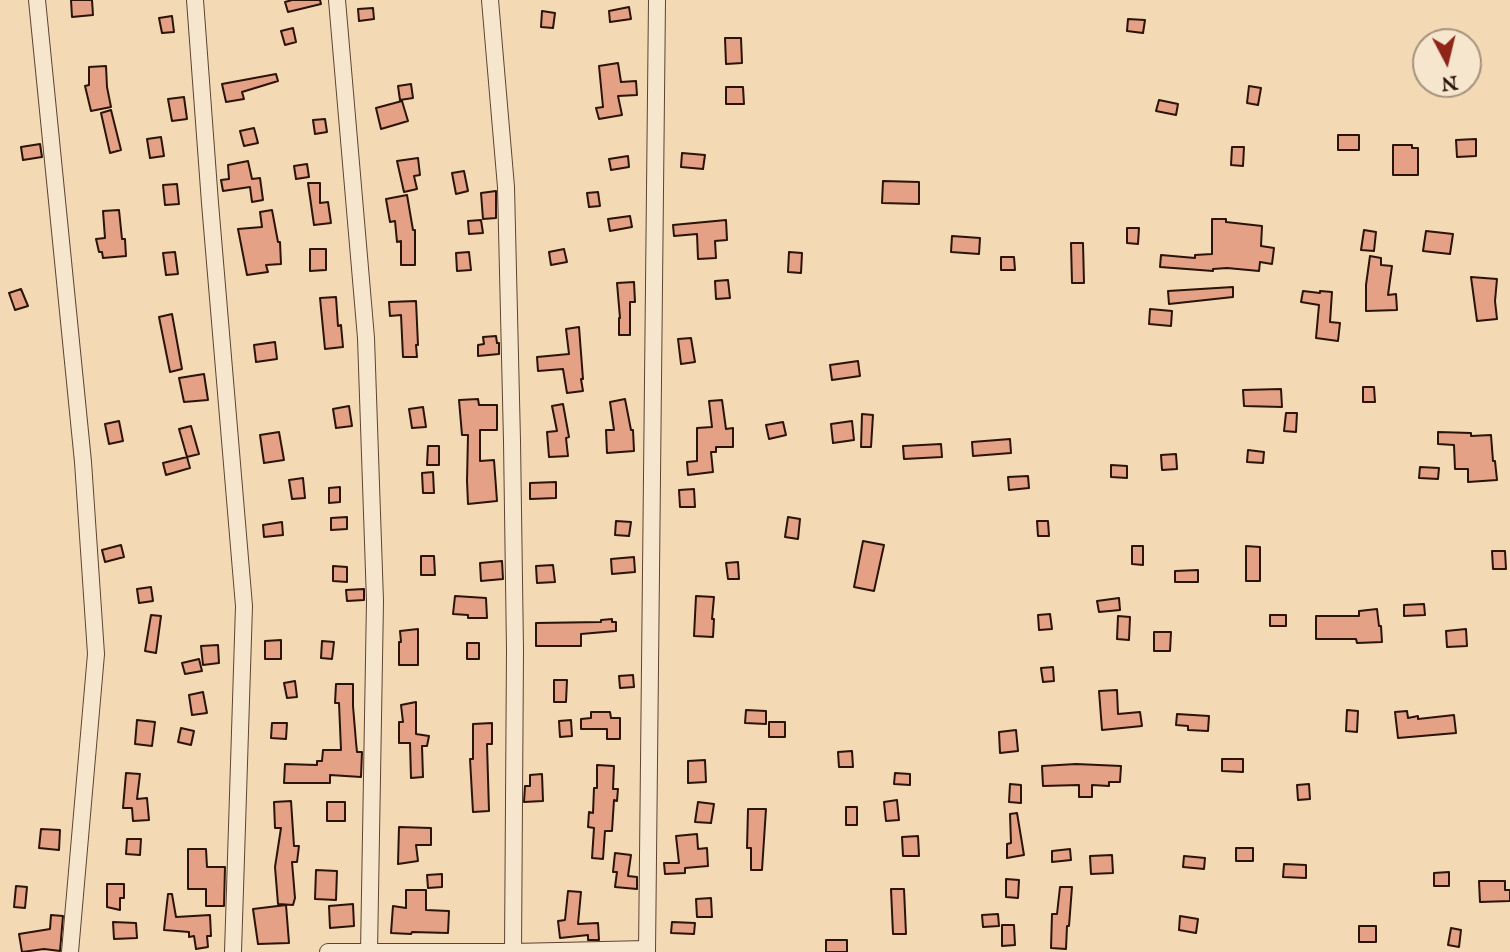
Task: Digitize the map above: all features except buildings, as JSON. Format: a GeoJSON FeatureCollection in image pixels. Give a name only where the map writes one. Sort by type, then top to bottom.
{"type":"FeatureCollection","features":[{"type":"Feature","properties":{"kind":"street"},"geometry":{"type":"LineString","coordinates":[[37,0],[83,462],[96,654],[70,952]]}},
{"type":"Feature","properties":{"kind":"street"},"geometry":{"type":"LineString","coordinates":[[195,0],[244,606],[233,952]]}},
{"type":"Feature","properties":{"kind":"street"},"geometry":{"type":"LineString","coordinates":[[337,0],[366,338],[375,587],[369,952]]}},
{"type":"Feature","properties":{"kind":"street"},"geometry":{"type":"LineString","coordinates":[[490,0],[506,187],[515,650],[513,952]]}},
{"type":"Feature","properties":{"kind":"street"},"geometry":{"type":"LineString","coordinates":[[328,952],[647,950],[657,0]]}}]}
